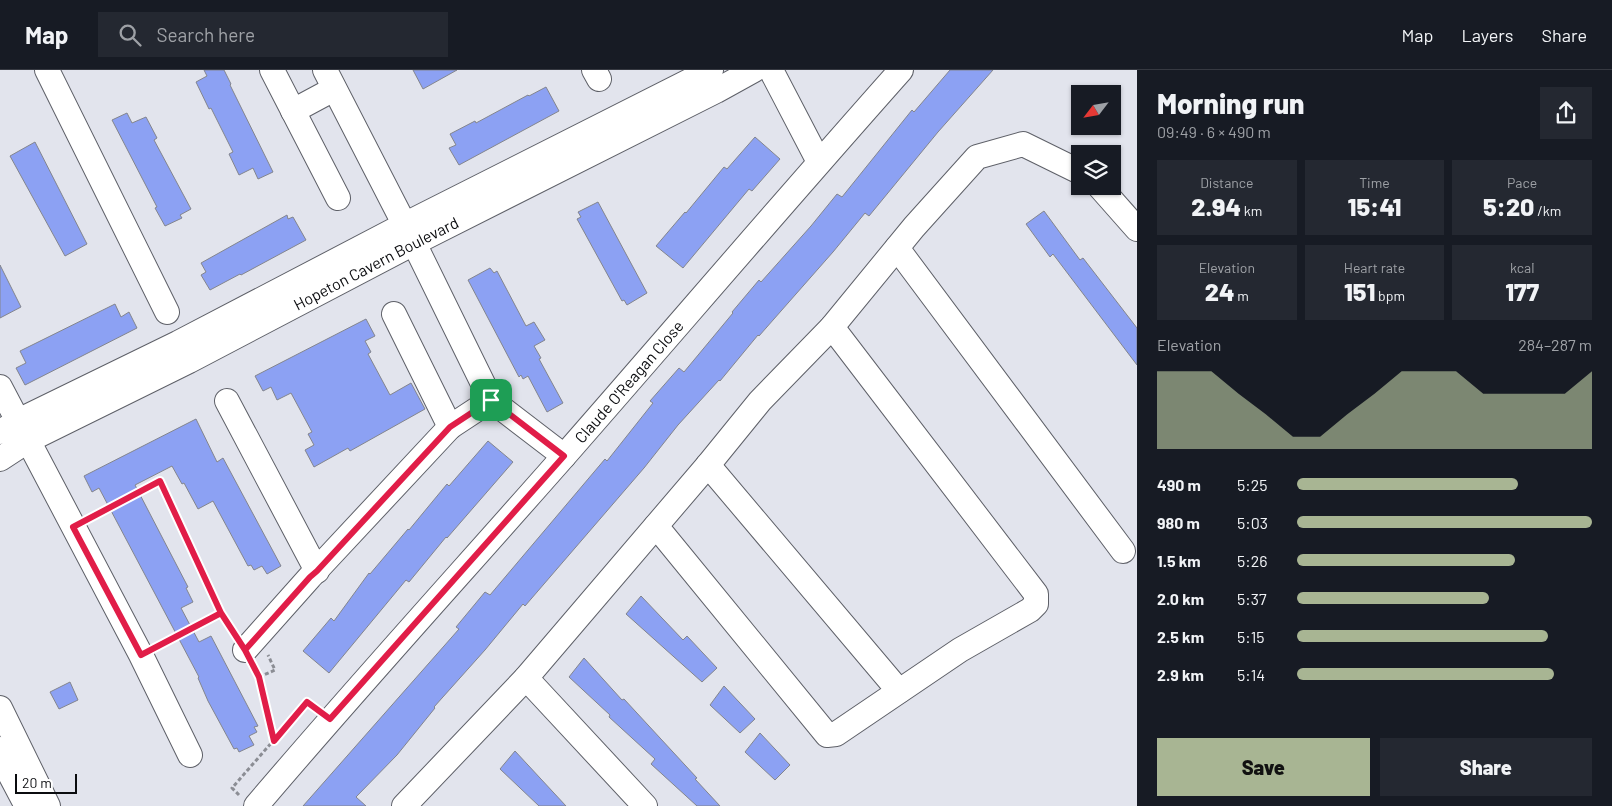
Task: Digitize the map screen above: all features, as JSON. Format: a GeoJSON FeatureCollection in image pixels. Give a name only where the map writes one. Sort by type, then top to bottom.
{"type":"FeatureCollection","features":[{"type":"Feature","properties":{"kind":"highway"},"geometry":{"type":"LineString","coordinates":[[0,751],[30,806]]}},
{"type":"Feature","properties":{"kind":"street"},"geometry":{"type":"LineString","coordinates":[[46,70],[167,312]]}},
{"type":"Feature","properties":{"kind":"street"},"geometry":{"type":"LineString","coordinates":[[272,70],[338,198]]}},
{"type":"Feature","properties":{"kind":"street","name":"Hopeton Cavern Boulevard"},"geometry":{"type":"LineString","coordinates":[[0,459],[16,431],[189,361],[409,234],[711,70]]}},
{"type":"Feature","properties":{"kind":"street","name":"Hopeton Cavern Boulevard"},"geometry":{"type":"LineString","coordinates":[[409,234],[716,91],[754,70]]}},
{"type":"Feature","properties":{"kind":"street"},"geometry":{"type":"LineString","coordinates":[[772,70],[819,162]]}},
{"type":"Feature","properties":{"kind":"street","name":"Claude O'Reagan Close"},"geometry":{"type":"LineString","coordinates":[[250,803],[330,719],[564,456],[901,70]]}},
{"type":"Feature","properties":{"kind":"street"},"geometry":{"type":"LineString","coordinates":[[293,111],[329,79],[409,234],[491,400],[564,456]]}},
{"type":"Feature","properties":{"kind":"street"},"geometry":{"type":"LineString","coordinates":[[404,806],[526,678],[708,465],[760,401],[832,326],[914,227],[977,157],[1023,144],[1071,168]]}},
{"type":"Feature","properties":{"kind":"street"},"geometry":{"type":"LineString","coordinates":[[1107,195],[1137,229]]}},
{"type":"Feature","properties":{"kind":"street"},"geometry":{"type":"LineString","coordinates":[[897,248],[1123,551]]}},
{"type":"Feature","properties":{"kind":"street"},"geometry":{"type":"LineString","coordinates":[[394,314],[450,427]]}},
{"type":"Feature","properties":{"kind":"street"},"geometry":{"type":"LineString","coordinates":[[656,526],[827,735],[836,734],[960,650],[1030,610],[1036,604],[1036,594],[832,326]]}},
{"type":"Feature","properties":{"kind":"street"},"geometry":{"type":"LineString","coordinates":[[0,387],[16,431],[73,527],[141,655],[190,755]]}},
{"type":"Feature","properties":{"kind":"street"},"geometry":{"type":"LineString","coordinates":[[245,650],[310,577],[450,427],[491,400]]}},
{"type":"Feature","properties":{"kind":"street"},"geometry":{"type":"LineString","coordinates":[[227,401],[317,571]]}},
{"type":"Feature","properties":{"kind":"street"},"geometry":{"type":"LineString","coordinates":[[708,465],[899,691]]}},
{"type":"Feature","properties":{"kind":"street"},"geometry":{"type":"LineString","coordinates":[[526,678],[645,806]]}},
{"type":"Feature","properties":{"kind":"street"},"geometry":{"type":"LineString","coordinates":[[0,708],[48,806]]}},
{"type":"Feature","properties":{"kind":"path"},"geometry":{"type":"LineString","coordinates":[[73,527],[160,481],[221,613],[245,650],[259,677],[274,741]]}},
{"type":"Feature","properties":{"kind":"path"},"geometry":{"type":"LineString","coordinates":[[141,655],[221,613]]}},
{"type":"Feature","properties":{"kind":"path"},"geometry":{"type":"LineString","coordinates":[[250,803],[232,788],[307,702],[330,719]]}},
{"type":"Feature","properties":{"kind":"building"},"geometry":{"type":"Polygon","coordinates":[[[204,70],[224,70],[273,172],[258,179],[253,168],[239,175],[229,154],[233,152],[196,82],[207,76],[204,70]]]}},
{"type":"Feature","properties":{"kind":"building"},"geometry":{"type":"Polygon","coordinates":[[[413,70],[457,70],[423,89],[413,70]]]}},
{"type":"Feature","properties":{"kind":"building"},"geometry":{"type":"Polygon","coordinates":[[[950,70],[993,70],[938,132],[869,216],[865,213],[720,381],[678,425],[644,468],[525,606],[523,604],[434,707],[397,755],[356,797],[366,806],[303,806],[459,629],[456,627],[485,592],[490,595],[605,459],[607,461],[653,403],[650,401],[679,368],[684,372],[759,280],[761,282],[837,194],[842,197],[912,110],[914,112],[950,70]]]}},
{"type":"Feature","properties":{"kind":"building"},"geometry":{"type":"Polygon","coordinates":[[[546,87],[559,111],[459,165],[449,148],[456,145],[450,134],[475,121],[476,123],[546,87]]]}},
{"type":"Feature","properties":{"kind":"building"},"geometry":{"type":"Polygon","coordinates":[[[127,113],[132,123],[146,117],[157,138],[154,140],[191,209],[180,215],[182,218],[165,226],[112,120],[127,113]]]}},
{"type":"Feature","properties":{"kind":"building"},"geometry":{"type":"Polygon","coordinates":[[[755,137],[780,159],[752,191],[749,189],[683,268],[656,246],[724,167],[727,169],[755,137]]]}},
{"type":"Feature","properties":{"kind":"building"},"geometry":{"type":"Polygon","coordinates":[[[35,142],[87,244],[65,256],[10,156],[35,142]]]}},
{"type":"Feature","properties":{"kind":"building"},"geometry":{"type":"Polygon","coordinates":[[[598,202],[647,293],[627,305],[624,300],[622,301],[577,219],[581,217],[578,212],[598,202]]]}},
{"type":"Feature","properties":{"kind":"building"},"geometry":{"type":"Polygon","coordinates":[[[1044,211],[1080,260],[1083,258],[1137,328],[1137,365],[1053,254],[1050,257],[1026,224],[1044,211]]]}},
{"type":"Feature","properties":{"kind":"building"},"geometry":{"type":"Polygon","coordinates":[[[287,215],[288,219],[293,217],[306,240],[210,290],[201,275],[206,272],[201,263],[287,215]]]}},
{"type":"Feature","properties":{"kind":"building"},"geometry":{"type":"Polygon","coordinates":[[[0,265],[21,307],[0,318],[0,265]]]}},
{"type":"Feature","properties":{"kind":"building"},"geometry":{"type":"Polygon","coordinates":[[[490,268],[494,273],[497,271],[526,326],[534,322],[545,340],[534,346],[563,403],[547,412],[528,376],[523,379],[521,375],[519,377],[468,280],[490,268]]]}},
{"type":"Feature","properties":{"kind":"building"},"geometry":{"type":"Polygon","coordinates":[[[115,304],[121,317],[129,312],[137,328],[25,385],[16,368],[26,363],[20,351],[115,304]]]}},
{"type":"Feature","properties":{"kind":"building"},"geometry":{"type":"Polygon","coordinates":[[[366,319],[375,336],[365,341],[371,352],[368,354],[390,395],[411,383],[425,409],[350,451],[348,448],[314,467],[305,450],[314,445],[308,434],[312,432],[291,393],[277,400],[271,387],[263,391],[255,376],[366,319]]]}},
{"type":"Feature","properties":{"kind":"building"},"geometry":{"type":"Polygon","coordinates":[[[196,419],[217,462],[223,458],[281,566],[267,574],[262,566],[254,570],[251,565],[248,566],[213,501],[198,509],[172,466],[135,485],[188,587],[186,588],[193,602],[181,608],[199,642],[211,636],[258,726],[254,727],[257,732],[249,736],[254,745],[239,752],[237,748],[234,749],[208,701],[199,677],[99,488],[92,492],[84,476],[196,419]]]}},
{"type":"Feature","properties":{"kind":"building"},"geometry":{"type":"Polygon","coordinates":[[[488,441],[513,462],[446,537],[409,582],[406,580],[329,673],[303,651],[331,618],[334,621],[369,573],[409,530],[447,484],[449,486],[488,441]]]}},
{"type":"Feature","properties":{"kind":"building"},"geometry":{"type":"Polygon","coordinates":[[[641,596],[683,640],[687,636],[717,668],[702,682],[626,614],[641,596]]]}},
{"type":"Feature","properties":{"kind":"building"},"geometry":{"type":"Polygon","coordinates":[[[584,658],[697,778],[695,779],[720,806],[697,806],[651,764],[655,759],[569,677],[584,658]]]}},
{"type":"Feature","properties":{"kind":"building"},"geometry":{"type":"Polygon","coordinates":[[[70,682],[78,700],[59,709],[50,692],[70,682]]]}},
{"type":"Feature","properties":{"kind":"building"},"geometry":{"type":"Polygon","coordinates":[[[724,686],[755,719],[740,733],[710,705],[724,686]]]}},
{"type":"Feature","properties":{"kind":"building"},"geometry":{"type":"Polygon","coordinates":[[[760,733],[790,765],[775,780],[745,752],[760,733]]]}},
{"type":"Feature","properties":{"kind":"building"},"geometry":{"type":"Polygon","coordinates":[[[515,751],[566,806],[539,806],[500,769],[515,751]]]}},
{"type":"Feature","properties":{"kind":"route"},"geometry":{"type":"LineString","coordinates":[[491,400],[450,427],[310,577],[245,650],[221,613],[160,481],[73,527],[141,655],[221,613],[245,650],[259,677],[274,741],[307,702],[330,719],[564,456],[491,400]]}}]}
